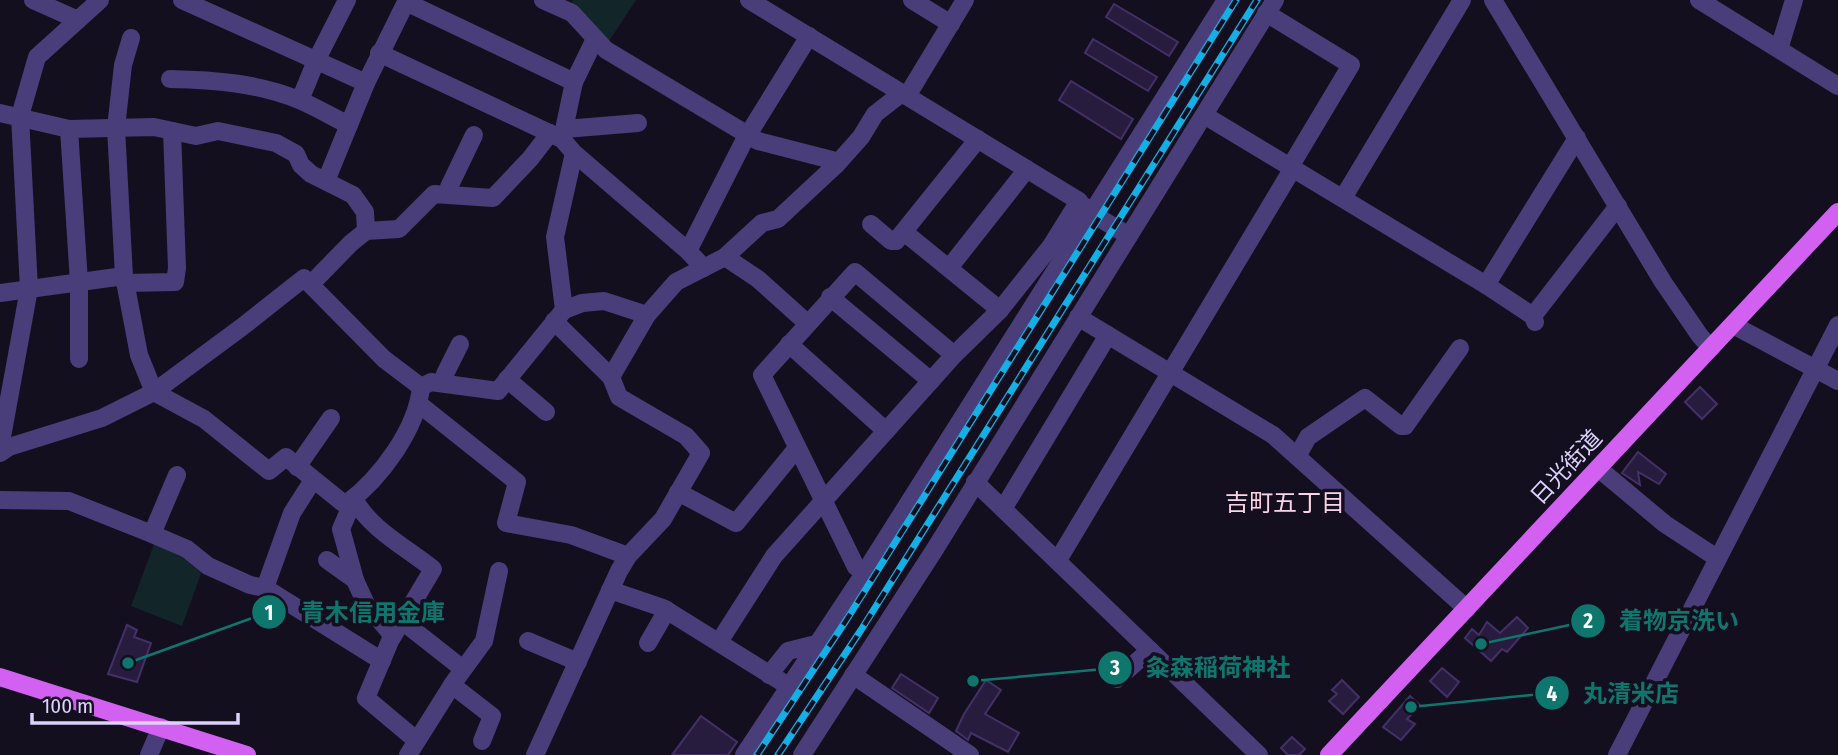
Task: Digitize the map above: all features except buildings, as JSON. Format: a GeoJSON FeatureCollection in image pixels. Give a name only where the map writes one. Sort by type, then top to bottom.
{"type":"FeatureCollection","features":[{"type":"Feature","properties":{"kind":"main road","name":"日光街道"},"geometry":{"type":"LineString","coordinates":[[1329,755],[1838,212]]}},
{"type":"Feature","properties":{"kind":"main road"},"geometry":{"type":"LineString","coordinates":[[0,677],[247,755]]}},
{"type":"Feature","properties":{"kind":"street"},"geometry":{"type":"LineString","coordinates":[[33,0],[78,20]]}},
{"type":"Feature","properties":{"kind":"street"},"geometry":{"type":"LineString","coordinates":[[100,0],[37,57],[20,116],[29,289],[4,403],[1,446],[9,447],[102,418],[154,392],[304,278],[420,396],[517,482],[506,523],[571,535],[628,555]]}},
{"type":"Feature","properties":{"kind":"street"},"geometry":{"type":"LineString","coordinates":[[182,0],[366,83]]}},
{"type":"Feature","properties":{"kind":"street"},"geometry":{"type":"LineString","coordinates":[[300,100],[346,0]]}},
{"type":"Feature","properties":{"kind":"street"},"geometry":{"type":"LineString","coordinates":[[543,0],[572,13],[606,50],[758,141],[832,160],[836,164]]}},
{"type":"Feature","properties":{"kind":"street"},"geometry":{"type":"LineString","coordinates":[[749,0],[1027,169],[1129,236]]}},
{"type":"Feature","properties":{"kind":"street"},"geometry":{"type":"LineString","coordinates":[[912,0],[951,24]]}},
{"type":"Feature","properties":{"kind":"street"},"geometry":{"type":"LineString","coordinates":[[611,377],[647,315],[676,282],[724,257],[762,223],[778,219],[861,137],[875,114],[905,94],[965,0]]}},
{"type":"Feature","properties":{"kind":"street"},"geometry":{"type":"LineString","coordinates":[[744,755],[865,572],[1085,207],[1226,0]]}},
{"type":"Feature","properties":{"kind":"street"},"geometry":{"type":"LineString","coordinates":[[1343,198],[1462,0]]}},
{"type":"Feature","properties":{"kind":"street"},"geometry":{"type":"LineString","coordinates":[[1493,0],[1663,282],[1711,348]]}},
{"type":"Feature","properties":{"kind":"street"},"geometry":{"type":"LineString","coordinates":[[1699,0],[1838,86]]}},
{"type":"Feature","properties":{"kind":"street"},"geometry":{"type":"LineString","coordinates":[[1779,49],[1794,0]]}},
{"type":"Feature","properties":{"kind":"street"},"geometry":{"type":"LineString","coordinates":[[326,181],[379,53],[407,1],[574,82]]}},
{"type":"Feature","properties":{"kind":"street"},"geometry":{"type":"LineString","coordinates":[[802,755],[936,549],[1271,7],[1351,65],[1171,374],[1058,560]]}},
{"type":"Feature","properties":{"kind":"street"},"geometry":{"type":"LineString","coordinates":[[688,251],[748,135],[810,36]]}},
{"type":"Feature","properties":{"kind":"street"},"geometry":{"type":"LineString","coordinates":[[131,38],[123,65],[116,128],[125,280],[139,355],[154,392],[204,419],[269,471],[286,457],[343,503],[354,499]]}},
{"type":"Feature","properties":{"kind":"street"},"geometry":{"type":"LineString","coordinates":[[311,284],[366,231],[398,229],[434,194],[493,198],[530,159],[559,134],[574,82],[595,39]]}},
{"type":"Feature","properties":{"kind":"street"},"geometry":{"type":"LineString","coordinates":[[379,53],[559,134],[575,153],[704,268]]}},
{"type":"Feature","properties":{"kind":"street"},"geometry":{"type":"LineString","coordinates":[[170,79],[222,81],[264,89],[300,100],[348,125]]}},
{"type":"Feature","properties":{"kind":"street"},"geometry":{"type":"LineString","coordinates":[[0,113],[69,129],[154,127],[196,136],[218,131],[276,143],[296,153],[311,174],[353,195],[365,212],[366,231]]}},
{"type":"Feature","properties":{"kind":"street"},"geometry":{"type":"LineString","coordinates":[[1204,116],[1486,285],[1534,319],[1618,206]]}},
{"type":"Feature","properties":{"kind":"street"},"geometry":{"type":"LineString","coordinates":[[559,134],[638,124]]}},
{"type":"Feature","properties":{"kind":"street"},"geometry":{"type":"LineString","coordinates":[[69,129],[79,282],[79,359]]}},
{"type":"Feature","properties":{"kind":"street"},"geometry":{"type":"LineString","coordinates":[[0,293],[79,282],[175,282],[177,268],[172,131]]}},
{"type":"Feature","properties":{"kind":"street"},"geometry":{"type":"LineString","coordinates":[[450,195],[449,187],[474,135]]}},
{"type":"Feature","properties":{"kind":"street"},"geometry":{"type":"LineString","coordinates":[[1486,285],[1577,138]]}},
{"type":"Feature","properties":{"kind":"street"},"geometry":{"type":"LineString","coordinates":[[871,224],[891,241],[896,241],[978,139]]}},
{"type":"Feature","properties":{"kind":"street"},"geometry":{"type":"LineString","coordinates":[[535,755],[628,555],[663,519],[701,453],[686,436],[618,397],[611,377],[559,315],[555,237],[575,153]]}},
{"type":"Feature","properties":{"kind":"street"},"geometry":{"type":"LineString","coordinates":[[949,268],[1027,169]]}},
{"type":"Feature","properties":{"kind":"street"},"geometry":{"type":"LineString","coordinates":[[719,642],[774,556],[954,355],[1000,310],[1085,207]]}},
{"type":"Feature","properties":{"kind":"street"},"geometry":{"type":"LineString","coordinates":[[904,232],[1000,310]]}},
{"type":"Feature","properties":{"kind":"street"},"geometry":{"type":"LineString","coordinates":[[724,257],[758,279],[807,323]]}},
{"type":"Feature","properties":{"kind":"street"},"geometry":{"type":"LineString","coordinates":[[865,572],[856,567],[762,375],[855,272],[954,355]]}},
{"type":"Feature","properties":{"kind":"street"},"geometry":{"type":"LineString","coordinates":[[830,297],[931,381]]}},
{"type":"Feature","properties":{"kind":"street"},"geometry":{"type":"LineString","coordinates":[[463,669],[398,629],[366,604],[355,580],[341,528],[354,499],[390,460],[420,396],[432,382],[498,391],[559,315],[582,303],[604,301],[647,315]]}},
{"type":"Feature","properties":{"kind":"street"},"geometry":{"type":"LineString","coordinates":[[1078,317],[1273,435],[1467,609]]}},
{"type":"Feature","properties":{"kind":"street"},"geometry":{"type":"LineString","coordinates":[[1733,325],[1838,381]]}},
{"type":"Feature","properties":{"kind":"street"},"geometry":{"type":"LineString","coordinates":[[1617,755],[1838,325]]}},
{"type":"Feature","properties":{"kind":"street"},"geometry":{"type":"LineString","coordinates":[[1003,509],[1108,335]]}},
{"type":"Feature","properties":{"kind":"street"},"geometry":{"type":"LineString","coordinates":[[443,383],[460,344]]}},
{"type":"Feature","properties":{"kind":"street"},"geometry":{"type":"LineString","coordinates":[[789,344],[886,431]]}},
{"type":"Feature","properties":{"kind":"street"},"geometry":{"type":"LineString","coordinates":[[1298,455],[1308,436],[1364,398],[1401,426],[1405,426],[1460,348]]}},
{"type":"Feature","properties":{"kind":"street"},"geometry":{"type":"LineString","coordinates":[[507,379],[546,412]]}},
{"type":"Feature","properties":{"kind":"street"},"geometry":{"type":"LineString","coordinates":[[298,467],[331,418]]}},
{"type":"Feature","properties":{"kind":"street"},"geometry":{"type":"LineString","coordinates":[[678,492],[736,523],[797,448]]}},
{"type":"Feature","properties":{"kind":"street"},"geometry":{"type":"LineString","coordinates":[[1598,468],[1665,524],[1717,558]]}},
{"type":"Feature","properties":{"kind":"street"},"geometry":{"type":"LineString","coordinates":[[152,534],[177,475]]}},
{"type":"Feature","properties":{"kind":"street"},"geometry":{"type":"LineString","coordinates":[[265,588],[292,513],[313,480]]}},
{"type":"Feature","properties":{"kind":"street"},"geometry":{"type":"LineString","coordinates":[[975,482],[1259,755]]}},
{"type":"Feature","properties":{"kind":"street"},"geometry":{"type":"LineString","coordinates":[[354,499],[360,510],[433,569],[398,629],[366,698],[412,748],[484,641],[499,570]]}},
{"type":"Feature","properties":{"kind":"street"},"geometry":{"type":"LineString","coordinates":[[0,500],[69,501],[152,534],[187,549],[208,566],[250,585],[265,588],[382,661]]}},
{"type":"Feature","properties":{"kind":"street"},"geometry":{"type":"LineString","coordinates":[[327,561],[355,580]]}},
{"type":"Feature","properties":{"kind":"street"},"geometry":{"type":"LineString","coordinates":[[610,590],[667,610],[790,687]]}},
{"type":"Feature","properties":{"kind":"street"},"geometry":{"type":"LineString","coordinates":[[648,643],[667,610]]}},
{"type":"Feature","properties":{"kind":"street"},"geometry":{"type":"LineString","coordinates":[[528,641],[578,662]]}},
{"type":"Feature","properties":{"kind":"street"},"geometry":{"type":"LineString","coordinates":[[769,675],[788,651],[820,643]]}},
{"type":"Feature","properties":{"kind":"street"},"geometry":{"type":"LineString","coordinates":[[1117,679],[1150,650]]}},
{"type":"Feature","properties":{"kind":"street"},"geometry":{"type":"LineString","coordinates":[[853,676],[970,755]]}},
{"type":"Feature","properties":{"kind":"street"},"geometry":{"type":"LineString","coordinates":[[452,685],[492,716],[482,741]]}},
{"type":"Feature","properties":{"kind":"street"},"geometry":{"type":"LineString","coordinates":[[149,755],[161,727]]}},
{"type":"Feature","properties":{"kind":"green space"},"geometry":{"type":"Polygon","coordinates":[[[573,0],[636,0],[607,44],[570,6],[573,0]]]}},
{"type":"Feature","properties":{"kind":"green space"},"geometry":{"type":"Polygon","coordinates":[[[156,539],[203,568],[182,626],[131,606],[156,539]]]}},
{"type":"Feature","properties":{"kind":"railway"},"geometry":{"type":"LineString","coordinates":[[757,755],[847,619],[1236,0]]}},
{"type":"Feature","properties":{"kind":"railway"},"geometry":{"type":"LineString","coordinates":[[778,755],[861,630],[1257,0]]}},
{"type":"Feature","properties":{"kind":"place","name":"着物京洗い"},"geometry":{"type":"Point","coordinates":[1481,644]}},
{"type":"Feature","properties":{"kind":"place","name":"青木信用金庫"},"geometry":{"type":"Point","coordinates":[128,663]}},
{"type":"Feature","properties":{"kind":"place","name":"粂森稲荷神社"},"geometry":{"type":"Point","coordinates":[973,681]}},
{"type":"Feature","properties":{"kind":"place","name":"丸清米店"},"geometry":{"type":"Point","coordinates":[1411,707]}},
{"type":"Feature","properties":{"kind":"district","name":"吉町五丁目"},"geometry":{"type":"Point","coordinates":[1285,503]}}]}
